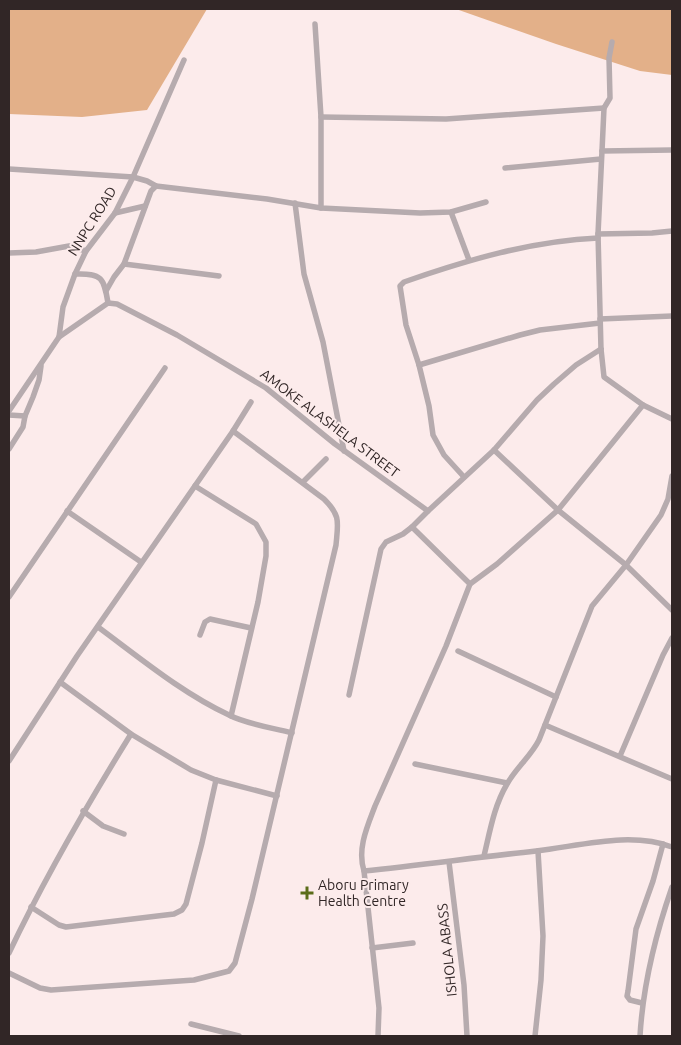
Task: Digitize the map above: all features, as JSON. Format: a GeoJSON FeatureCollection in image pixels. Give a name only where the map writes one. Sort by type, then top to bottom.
{"type":"FeatureCollection","features":[{"type":"Feature","properties":{"kind":"street"},"geometry":{"type":"LineString","coordinates":[[316,24],[321,118],[322,208]]}},
{"type":"Feature","properties":{"kind":"street"},"geometry":{"type":"LineString","coordinates":[[612,42],[609,58],[610,98],[604,108],[598,236],[601,349],[604,377],[643,405],[672,419]]}},
{"type":"Feature","properties":{"kind":"street","name":"NNPC ROAD"},"geometry":{"type":"LineString","coordinates":[[9,413],[59,337],[63,307],[75,274],[86,251],[115,212],[133,177],[184,60]]}},
{"type":"Feature","properties":{"kind":"street"},"geometry":{"type":"LineString","coordinates":[[321,118],[446,119],[604,108]]}},
{"type":"Feature","properties":{"kind":"street"},"geometry":{"type":"LineString","coordinates":[[602,151],[672,150]]}},
{"type":"Feature","properties":{"kind":"street"},"geometry":{"type":"LineString","coordinates":[[505,168],[601,159]]}},
{"type":"Feature","properties":{"kind":"street"},"geometry":{"type":"LineString","coordinates":[[9,169],[133,177],[156,186],[322,208],[420,213],[451,212],[486,202]]}},
{"type":"Feature","properties":{"kind":"street"},"geometry":{"type":"LineString","coordinates":[[106,291],[114,276],[124,264],[151,191],[156,186]]}},
{"type":"Feature","properties":{"kind":"street"},"geometry":{"type":"LineString","coordinates":[[295,203],[304,274],[322,342],[344,451]]}},
{"type":"Feature","properties":{"kind":"street"},"geometry":{"type":"LineString","coordinates":[[115,212],[145,206]]}},
{"type":"Feature","properties":{"kind":"street"},"geometry":{"type":"LineString","coordinates":[[451,212],[470,260]]}},
{"type":"Feature","properties":{"kind":"street"},"geometry":{"type":"LineString","coordinates":[[464,477],[444,455],[433,435],[429,406],[419,365],[406,325],[400,286],[409,280],[470,260],[550,242],[598,236],[672,231]]}},
{"type":"Feature","properties":{"kind":"street"},"geometry":{"type":"LineString","coordinates":[[9,253],[36,252],[69,246],[86,251]]}},
{"type":"Feature","properties":{"kind":"street"},"geometry":{"type":"LineString","coordinates":[[124,264],[219,276]]}},
{"type":"Feature","properties":{"kind":"street"},"geometry":{"type":"LineString","coordinates":[[59,337],[108,303],[105,284],[99,278],[90,273],[75,274]]}},
{"type":"Feature","properties":{"kind":"street","name":"AMOKE ALASHELA STREET"},"geometry":{"type":"LineString","coordinates":[[108,303],[117,304],[177,335],[266,388],[334,444],[428,511]]}},
{"type":"Feature","properties":{"kind":"street"},"geometry":{"type":"LineString","coordinates":[[419,365],[513,336],[540,330],[600,321],[672,316]]}},
{"type":"Feature","properties":{"kind":"street"},"geometry":{"type":"LineString","coordinates":[[350,695],[381,549],[386,542],[412,528],[494,450],[537,400],[576,365],[601,349]]}},
{"type":"Feature","properties":{"kind":"street"},"geometry":{"type":"LineString","coordinates":[[9,449],[23,427],[25,416],[34,397],[41,364]]}},
{"type":"Feature","properties":{"kind":"street"},"geometry":{"type":"LineString","coordinates":[[9,597],[165,368]]}},
{"type":"Feature","properties":{"kind":"street"},"geometry":{"type":"LineString","coordinates":[[9,759],[251,402]]}},
{"type":"Feature","properties":{"kind":"street"},"geometry":{"type":"LineString","coordinates":[[378,1036],[378,1008],[364,871],[361,861],[367,826],[446,646],[470,584],[497,564],[558,510],[643,405]]}},
{"type":"Feature","properties":{"kind":"street"},"geometry":{"type":"LineString","coordinates":[[9,413],[25,416]]}},
{"type":"Feature","properties":{"kind":"street"},"geometry":{"type":"LineString","coordinates":[[9,973],[40,988],[51,990],[194,980],[229,971],[235,963],[292,733],[336,544],[338,525],[335,512],[324,499],[233,431]]}},
{"type":"Feature","properties":{"kind":"street"},"geometry":{"type":"LineString","coordinates":[[494,450],[558,510],[626,565],[672,610]]}},
{"type":"Feature","properties":{"kind":"street"},"geometry":{"type":"LineString","coordinates":[[303,482],[326,458]]}},
{"type":"Feature","properties":{"kind":"street"},"geometry":{"type":"LineString","coordinates":[[484,856],[494,812],[507,783],[535,748],[592,606],[626,565],[661,515],[668,499],[672,476]]}},
{"type":"Feature","properties":{"kind":"street"},"geometry":{"type":"LineString","coordinates":[[195,486],[256,524],[266,542],[266,556],[230,716]]}},
{"type":"Feature","properties":{"kind":"street"},"geometry":{"type":"LineString","coordinates":[[67,512],[141,562]]}},
{"type":"Feature","properties":{"kind":"street"},"geometry":{"type":"LineString","coordinates":[[412,528],[470,584]]}},
{"type":"Feature","properties":{"kind":"street"},"geometry":{"type":"LineString","coordinates":[[200,635],[205,622],[210,619],[251,628]]}},
{"type":"Feature","properties":{"kind":"street"},"geometry":{"type":"LineString","coordinates":[[98,627],[165,676],[230,716],[292,733]]}},
{"type":"Feature","properties":{"kind":"street"},"geometry":{"type":"LineString","coordinates":[[620,756],[672,638]]}},
{"type":"Feature","properties":{"kind":"street"},"geometry":{"type":"LineString","coordinates":[[458,651],[556,697]]}},
{"type":"Feature","properties":{"kind":"street"},"geometry":{"type":"LineString","coordinates":[[60,682],[131,734],[191,770],[216,780],[277,796]]}},
{"type":"Feature","properties":{"kind":"street"},"geometry":{"type":"LineString","coordinates":[[545,725],[672,779]]}},
{"type":"Feature","properties":{"kind":"street"},"geometry":{"type":"LineString","coordinates":[[9,953],[31,907],[83,811],[131,734]]}},
{"type":"Feature","properties":{"kind":"street"},"geometry":{"type":"LineString","coordinates":[[415,764],[507,783]]}},
{"type":"Feature","properties":{"kind":"street"},"geometry":{"type":"LineString","coordinates":[[31,907],[59,926],[66,927],[174,914],[182,910],[186,904],[200,852],[216,780]]}},
{"type":"Feature","properties":{"kind":"street"},"geometry":{"type":"LineString","coordinates":[[83,811],[103,826],[124,834]]}},
{"type":"Feature","properties":{"kind":"street"},"geometry":{"type":"LineString","coordinates":[[364,871],[635,839],[672,847]]}},
{"type":"Feature","properties":{"kind":"street"},"geometry":{"type":"LineString","coordinates":[[642,1003],[630,1000],[627,996],[636,929],[653,881],[663,844]]}},
{"type":"Feature","properties":{"kind":"street"},"geometry":{"type":"LineString","coordinates":[[535,1036],[541,980],[543,936],[538,850]]}},
{"type":"Feature","properties":{"kind":"street","name":"ISHOLA ABASS"},"geometry":{"type":"LineString","coordinates":[[449,862],[464,985],[466,1036]]}},
{"type":"Feature","properties":{"kind":"street"},"geometry":{"type":"LineString","coordinates":[[640,1036],[642,1003],[662,916],[672,887]]}},
{"type":"Feature","properties":{"kind":"street"},"geometry":{"type":"LineString","coordinates":[[372,948],[413,942]]}},
{"type":"Feature","properties":{"kind":"street"},"geometry":{"type":"LineString","coordinates":[[191,1024],[239,1036]]}},
{"type":"Feature","properties":{"kind":"shaded area"},"geometry":{"type":"Polygon","coordinates":[[[9,9],[207,9],[147,110],[82,117],[9,114],[9,9]]]}},
{"type":"Feature","properties":{"kind":"shaded area"},"geometry":{"type":"Polygon","coordinates":[[[456,9],[672,9],[672,75],[640,71],[456,9]]]}},
{"type":"Feature","properties":{"kind":"place","name":"Aboru Primary Health Centre"},"geometry":{"type":"Point","coordinates":[307,893]}}]}
